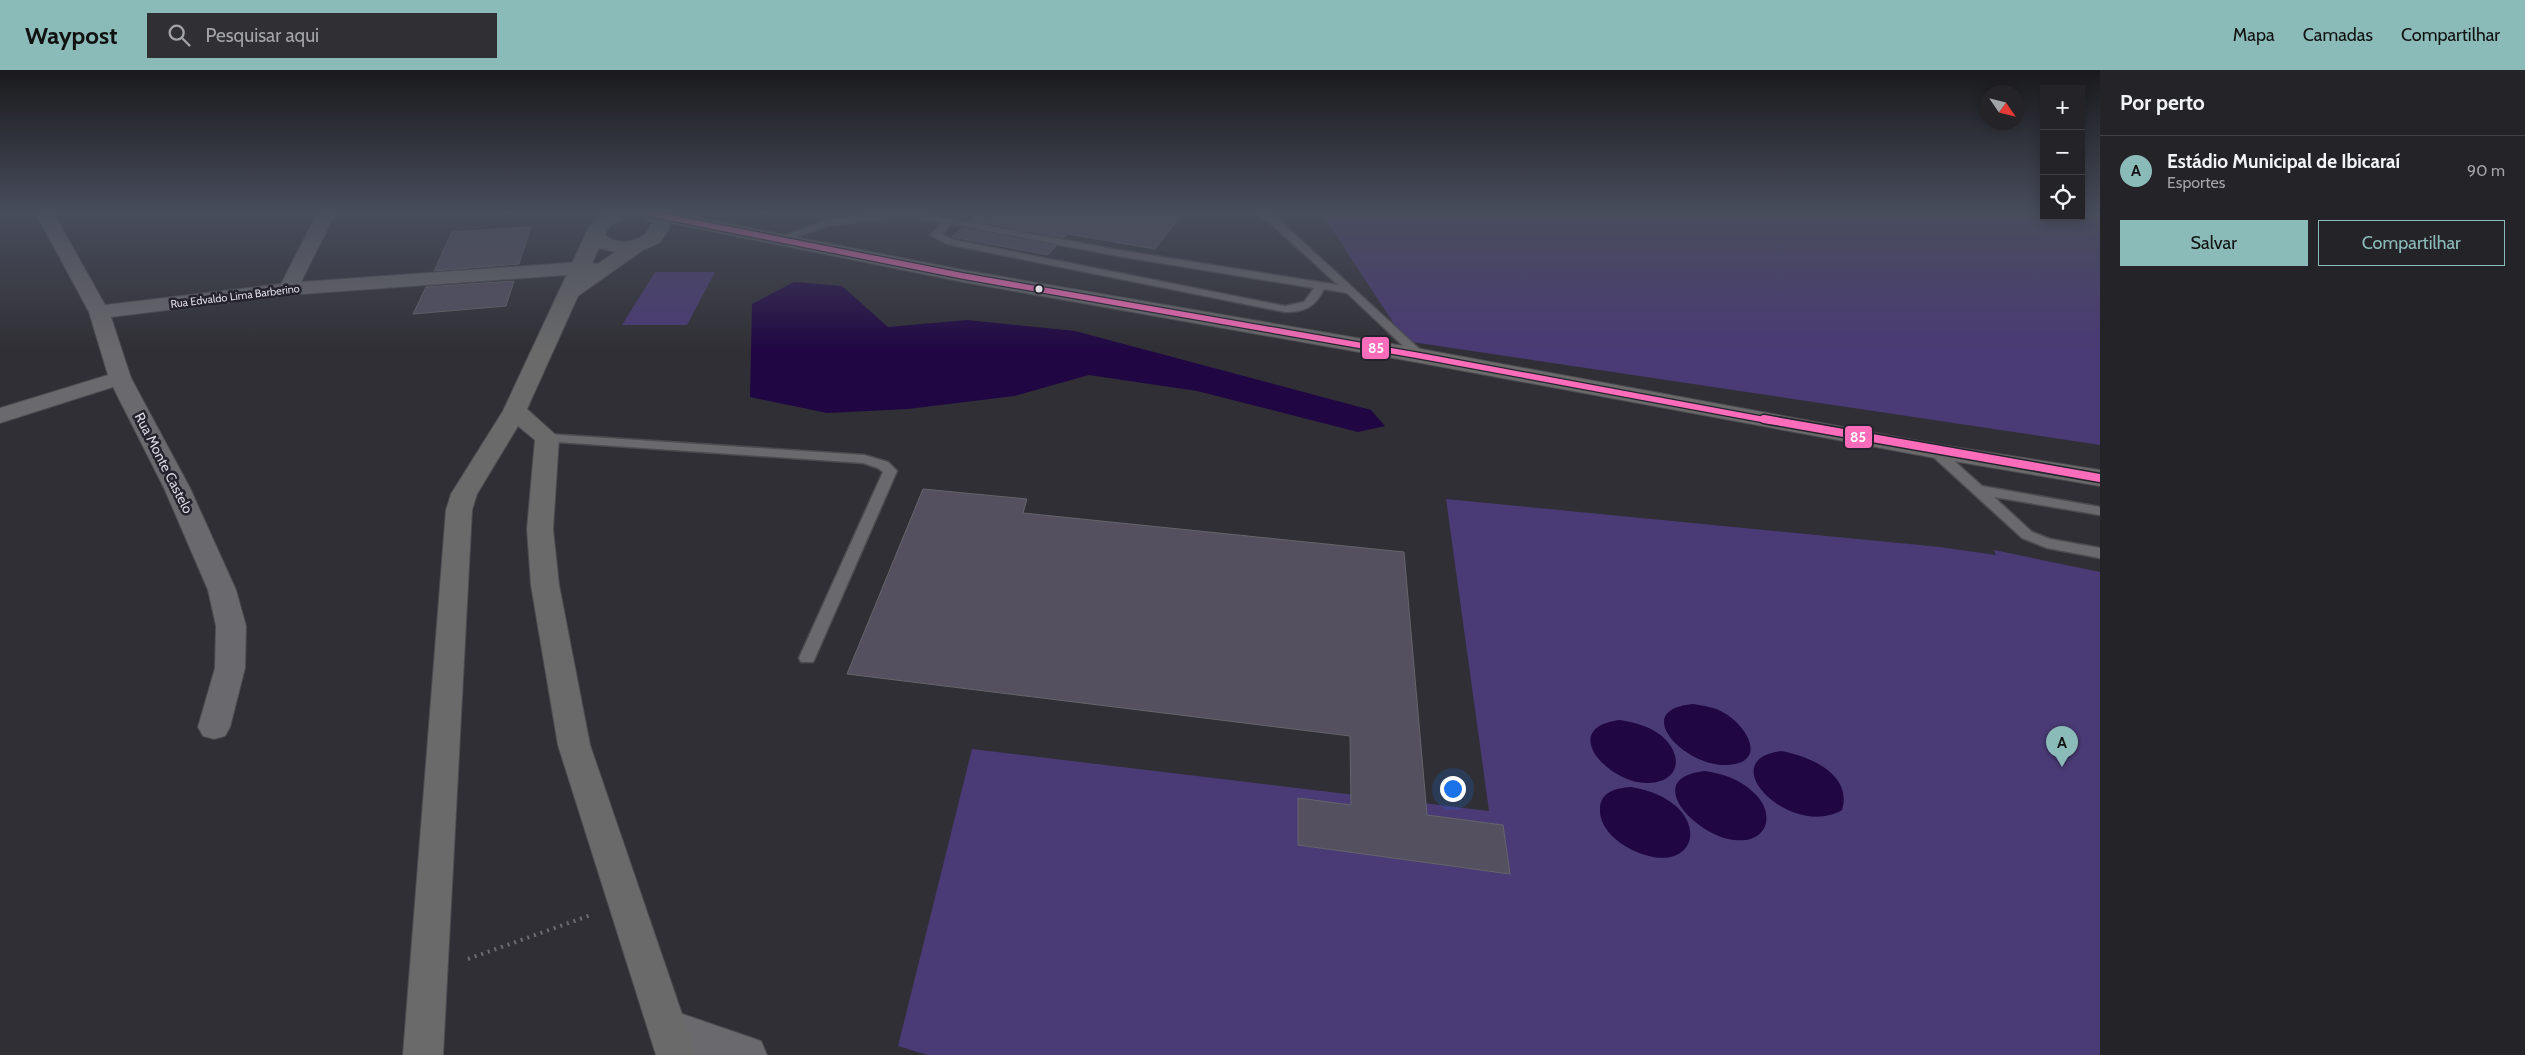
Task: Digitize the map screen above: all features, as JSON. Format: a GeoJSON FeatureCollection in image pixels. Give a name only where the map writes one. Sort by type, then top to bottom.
{"type":"FeatureCollection","features":[{"type":"Feature","properties":{"kind":"main road"},"geometry":{"type":"LineString","coordinates":[[423,1055],[430,973],[459,510],[464,494],[515,411],[584,258]]}},
{"type":"Feature","properties":{"kind":"main road"},"geometry":{"type":"LineString","coordinates":[[602,269],[619,258]]}},
{"type":"Feature","properties":{"kind":"main road"},"geometry":{"type":"LineString","coordinates":[[870,258],[1421,356],[1935,451],[2100,478]]}},
{"type":"Feature","properties":{"kind":"main road"},"geometry":{"type":"LineString","coordinates":[[515,411],[547,438],[540,530],[545,585],[574,745],[672,1042]]}},
{"type":"Feature","properties":{"kind":"street","name":"Rua Monte Castelo"},"geometry":{"type":"LineString","coordinates":[[69,258],[99,312],[120,378],[177,488],[222,590],[231,626],[230,668],[214,727]]}},
{"type":"Feature","properties":{"kind":"street"},"geometry":{"type":"LineString","coordinates":[[288,289],[304,258]]}},
{"type":"Feature","properties":{"kind":"street","name":"Rua Edvaldo Lima Barberino"},"geometry":{"type":"LineString","coordinates":[[99,312],[288,289],[575,280],[602,269]]}},
{"type":"Feature","properties":{"kind":"street"},"geometry":{"type":"LineString","coordinates":[[0,416],[120,378]]}},
{"type":"Feature","properties":{"kind":"street"},"geometry":{"type":"LineString","coordinates":[[672,1042],[747,1055]]}},
{"type":"Feature","properties":{"kind":"lane"},"geometry":{"type":"LineString","coordinates":[[1031,258],[1286,309],[1307,306],[1313,302],[1321,285]]}},
{"type":"Feature","properties":{"kind":"lane"},"geometry":{"type":"LineString","coordinates":[[1150,258],[1350,290]]}},
{"type":"Feature","properties":{"kind":"lane"},"geometry":{"type":"LineString","coordinates":[[1315,258],[1421,356]]}},
{"type":"Feature","properties":{"kind":"lane"},"geometry":{"type":"LineString","coordinates":[[547,438],[864,459],[883,465],[890,471],[806,658]]}},
{"type":"Feature","properties":{"kind":"lane"},"geometry":{"type":"LineString","coordinates":[[1935,451],[2033,539],[2100,553]]}},
{"type":"Feature","properties":{"kind":"lane"},"geometry":{"type":"LineString","coordinates":[[1978,490],[2100,511]]}},
{"type":"Feature","properties":{"kind":"path"},"geometry":{"type":"LineString","coordinates":[[430,973],[626,903]]}},
{"type":"Feature","properties":{"kind":"shaded area"},"geometry":{"type":"Polygon","coordinates":[[[1351,258],[2100,258],[2100,445],[1405,341],[1351,258]]]}},
{"type":"Feature","properties":{"kind":"shaded area"},"geometry":{"type":"Polygon","coordinates":[[[655,272],[715,272],[687,325],[622,325],[655,272]]]}},
{"type":"Feature","properties":{"kind":"shaded area"},"geometry":{"type":"Polygon","coordinates":[[[794,282],[842,286],[888,327],[967,320],[1075,331],[1371,410],[1385,426],[1358,432],[1197,391],[1089,375],[1014,396],[908,409],[827,413],[750,397],[752,304],[794,282]]]}},
{"type":"Feature","properties":{"kind":"shaded area"},"geometry":{"type":"Polygon","coordinates":[[[1446,499],[1940,547],[1996,555],[1994,550],[2100,572],[2100,1055],[927,1055],[898,1046],[972,749],[1489,811],[1446,499]]]}},
{"type":"Feature","properties":{"kind":"shaded area"},"geometry":{"type":"Polygon","coordinates":[[[1693,704],[1718,710],[1734,720],[1741,727],[1750,743],[1748,758],[1728,765],[1712,763],[1696,758],[1682,749],[1671,738],[1665,727],[1665,716],[1674,708],[1693,704]]]}},
{"type":"Feature","properties":{"kind":"shaded area"},"geometry":{"type":"Polygon","coordinates":[[[1620,720],[1644,726],[1655,731],[1665,739],[1675,755],[1676,762],[1675,768],[1666,779],[1649,783],[1634,781],[1619,775],[1606,766],[1596,755],[1591,744],[1592,734],[1601,725],[1620,720]]]}},
{"type":"Feature","properties":{"kind":"shaded area"},"geometry":{"type":"Polygon","coordinates":[[[1781,751],[1816,762],[1835,777],[1841,786],[1844,797],[1842,810],[1822,816],[1801,815],[1782,807],[1766,795],[1756,782],[1754,768],[1761,757],[1781,751]]]}},
{"type":"Feature","properties":{"kind":"shaded area"},"geometry":{"type":"Polygon","coordinates":[[[1705,771],[1731,778],[1753,792],[1765,809],[1765,825],[1761,832],[1755,837],[1746,840],[1734,840],[1704,829],[1691,818],[1681,807],[1676,795],[1677,784],[1686,776],[1705,771]]]}},
{"type":"Feature","properties":{"kind":"shaded area"},"geometry":{"type":"Polygon","coordinates":[[[1631,787],[1660,796],[1679,809],[1688,824],[1690,838],[1684,850],[1670,857],[1650,856],[1625,846],[1608,831],[1602,821],[1600,811],[1602,799],[1614,790],[1631,787]]]}},
{"type":"Feature","properties":{"kind":"building"},"geometry":{"type":"Polygon","coordinates":[[[440,258],[521,258],[519,264],[434,271],[440,258]]]}},
{"type":"Feature","properties":{"kind":"building"},"geometry":{"type":"Polygon","coordinates":[[[514,281],[506,306],[413,314],[426,287],[514,281]]]}},
{"type":"Feature","properties":{"kind":"building"},"geometry":{"type":"Polygon","coordinates":[[[923,489],[1027,499],[1023,513],[1404,552],[1427,815],[1503,825],[1510,874],[1298,845],[1298,798],[1351,805],[1350,736],[847,674],[923,489]]]}},
{"type":"Feature","properties":{"kind":"transit line","name":"85"},"geometry":{"type":"LineString","coordinates":[[873,258],[963,276],[1421,356],[1935,451],[2100,478]]}},
{"type":"Feature","properties":{"kind":"place","name":"Estádio Municipal de Ibicaraí"},"geometry":{"type":"Point","coordinates":[2062,767]}}]}
